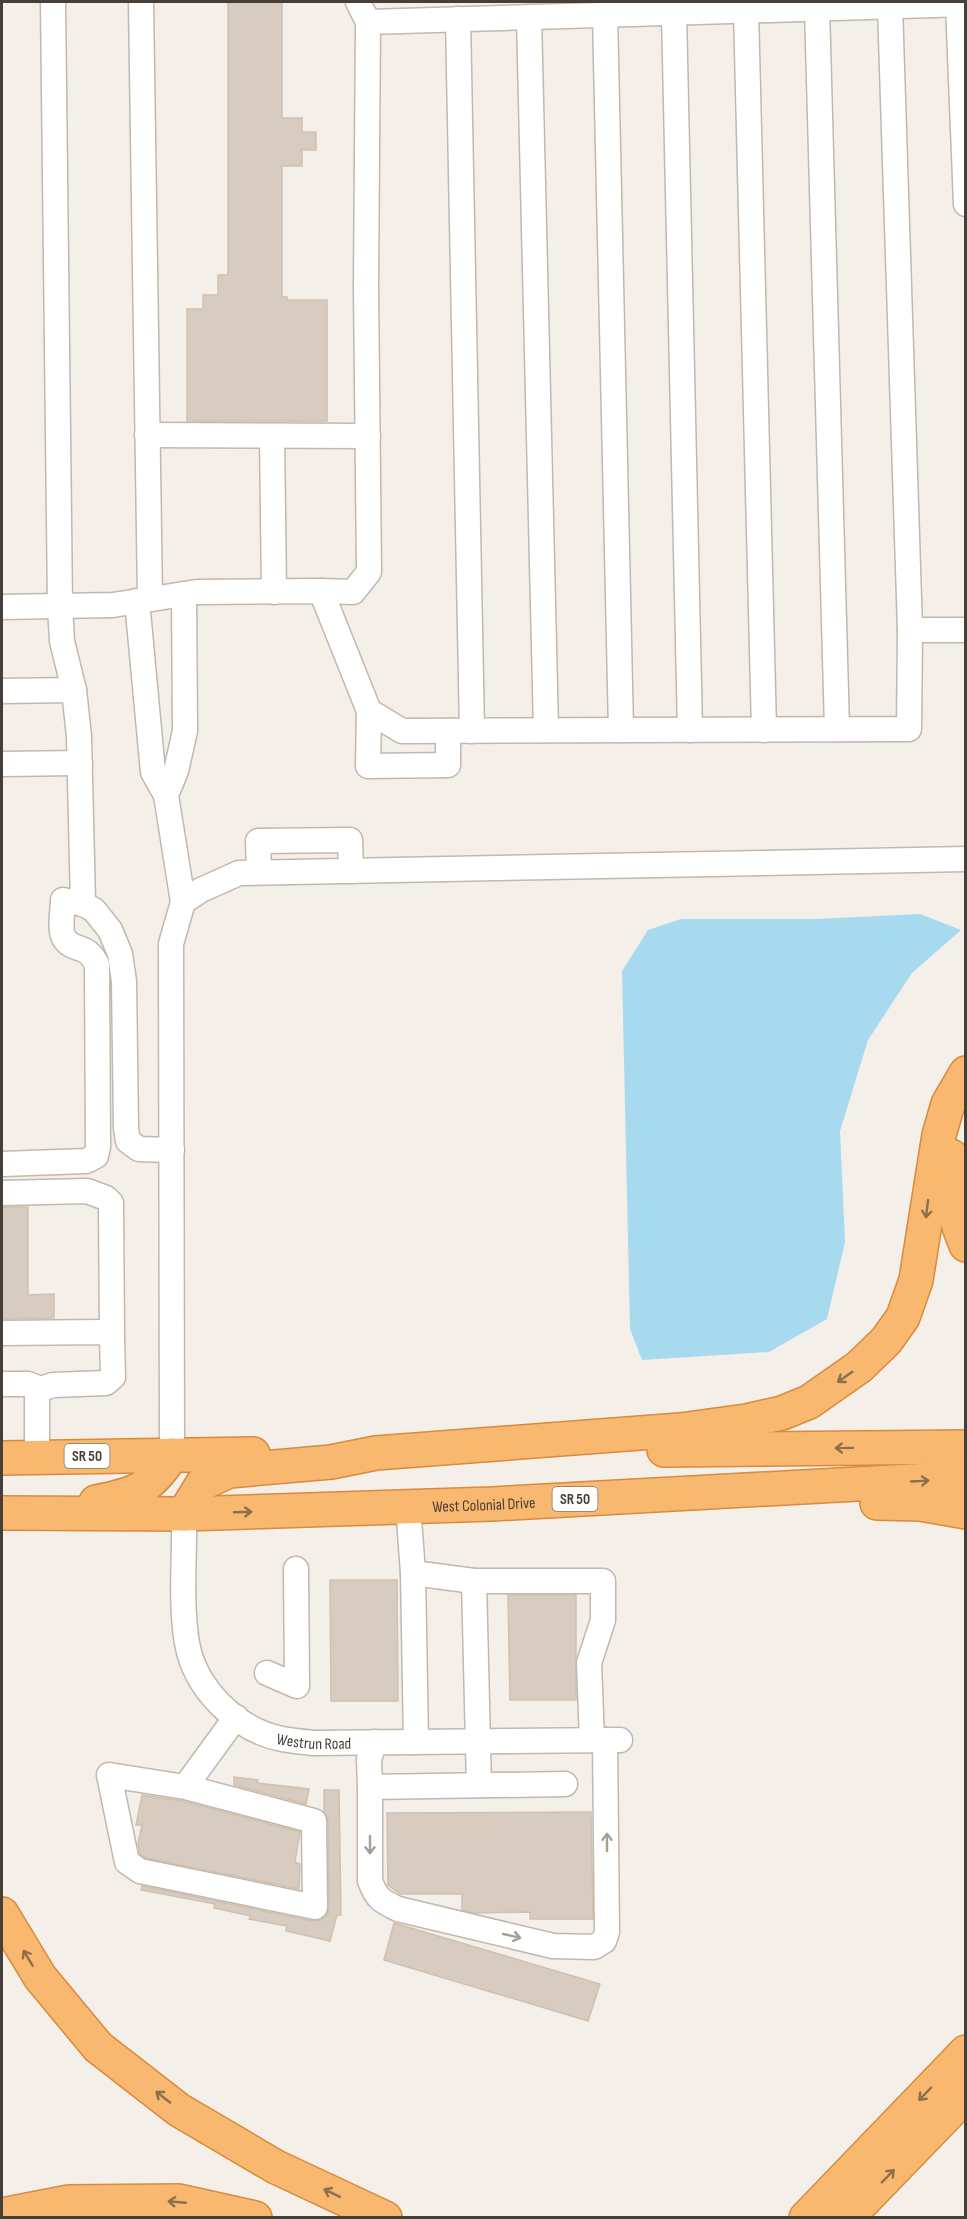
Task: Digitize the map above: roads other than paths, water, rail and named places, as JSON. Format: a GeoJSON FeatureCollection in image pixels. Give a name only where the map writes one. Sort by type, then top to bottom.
{"type":"FeatureCollection","features":[{"type":"Feature","properties":{"kind":"highway"},"geometry":{"type":"LineString","coordinates":[[184,1514],[203,1483],[229,1471],[331,1462],[375,1453],[680,1430],[746,1421],[782,1413],[809,1402],[859,1367],[886,1341],[903,1317],[916,1280],[939,1135],[948,1104],[966,1073]]}},
{"type":"Feature","properties":{"kind":"highway"},"geometry":{"type":"LineString","coordinates":[[966,1104],[954,1135],[950,1163],[953,1208],[966,1245]]}},
{"type":"Feature","properties":{"kind":"highway","name":"SR 50"},"geometry":{"type":"LineString","coordinates":[[2,1458],[966,1447]]}},
{"type":"Feature","properties":{"kind":"highway"},"geometry":{"type":"LineString","coordinates":[[41,1512],[129,1495],[152,1481],[172,1455]]}},
{"type":"Feature","properties":{"kind":"highway","name":"West Colonial Drive"},"geometry":{"type":"LineString","coordinates":[[2,1513],[184,1514],[492,1504],[966,1479]]}},
{"type":"Feature","properties":{"kind":"highway"},"geometry":{"type":"LineString","coordinates":[[492,1504],[617,1516],[885,1502],[920,1504],[966,1512]]}},
{"type":"Feature","properties":{"kind":"highway"},"geometry":{"type":"LineString","coordinates":[[2,1914],[40,1977],[98,2047],[179,2110],[276,2167],[385,2217]]}},
{"type":"Feature","properties":{"kind":"highway"},"geometry":{"type":"LineString","coordinates":[[806,2217],[966,2052]]}},
{"type":"Feature","properties":{"kind":"highway"},"geometry":{"type":"LineString","coordinates":[[847,2217],[966,2095]]}},
{"type":"Feature","properties":{"kind":"highway"},"geometry":{"type":"LineString","coordinates":[[2,2215],[69,2202],[179,2201],[255,2217]]}},
{"type":"Feature","properties":{"kind":"street"},"geometry":{"type":"LineString","coordinates":[[53,2],[60,606],[62,641],[74,690],[80,763],[83,904]]}},
{"type":"Feature","properties":{"kind":"street"},"geometry":{"type":"LineString","coordinates":[[141,2],[147,435],[143,600],[153,772],[166,795],[183,902],[171,944],[172,1455]]}},
{"type":"Feature","properties":{"kind":"street"},"geometry":{"type":"LineString","coordinates":[[2,607],[113,605],[197,592],[352,592],[369,572],[363,12],[458,19],[830,6],[962,4],[966,204]]}},
{"type":"Feature","properties":{"kind":"street"},"geometry":{"type":"LineString","coordinates":[[830,6],[837,729]]}},
{"type":"Feature","properties":{"kind":"street"},"geometry":{"type":"LineString","coordinates":[[369,711],[402,730],[909,729],[910,630],[890,6]]}},
{"type":"Feature","properties":{"kind":"street"},"geometry":{"type":"LineString","coordinates":[[746,10],[764,730]]}},
{"type":"Feature","properties":{"kind":"street"},"geometry":{"type":"LineString","coordinates":[[674,13],[690,730]]}},
{"type":"Feature","properties":{"kind":"street"},"geometry":{"type":"LineString","coordinates":[[605,14],[621,730]]}},
{"type":"Feature","properties":{"kind":"street"},"geometry":{"type":"LineString","coordinates":[[530,17],[546,730]]}},
{"type":"Feature","properties":{"kind":"street"},"geometry":{"type":"LineString","coordinates":[[458,19],[472,730]]}},
{"type":"Feature","properties":{"kind":"street"},"geometry":{"type":"LineString","coordinates":[[147,435],[368,436]]}},
{"type":"Feature","properties":{"kind":"street"},"geometry":{"type":"LineString","coordinates":[[272,436],[274,591]]}},
{"type":"Feature","properties":{"kind":"street"},"geometry":{"type":"LineString","coordinates":[[321,591],[369,711],[368,766],[448,765],[448,730]]}},
{"type":"Feature","properties":{"kind":"street"},"geometry":{"type":"LineString","coordinates":[[166,795],[176,771],[185,731],[184,594]]}},
{"type":"Feature","properties":{"kind":"street"},"geometry":{"type":"LineString","coordinates":[[910,630],[966,630]]}},
{"type":"Feature","properties":{"kind":"street"},"geometry":{"type":"LineString","coordinates":[[2,691],[74,690]]}},
{"type":"Feature","properties":{"kind":"street"},"geometry":{"type":"LineString","coordinates":[[2,764],[80,763]]}},
{"type":"Feature","properties":{"kind":"street"},"geometry":{"type":"LineString","coordinates":[[259,872],[258,841],[350,840],[351,871]]}},
{"type":"Feature","properties":{"kind":"street"},"geometry":{"type":"LineString","coordinates":[[183,902],[201,890],[239,873],[966,859]]}},
{"type":"Feature","properties":{"kind":"street"},"geometry":{"type":"LineString","coordinates":[[2,1164],[86,1161],[96,1156],[98,1147],[97,965],[90,952],[71,945],[64,939],[63,900],[83,904],[94,910],[110,930],[123,967],[126,1135],[132,1146],[139,1149],[172,1150]]}},
{"type":"Feature","properties":{"kind":"street"},"geometry":{"type":"LineString","coordinates":[[2,1193],[87,1191],[106,1198],[111,1203],[113,1377],[106,1383],[53,1385],[41,1389],[37,1395],[37,1456]]}},
{"type":"Feature","properties":{"kind":"street"},"geometry":{"type":"LineString","coordinates":[[2,1334],[103,1332],[112,1338]]}},
{"type":"Feature","properties":{"kind":"street"},"geometry":{"type":"LineString","coordinates":[[2,1384],[28,1384],[41,1389]]}},
{"type":"Feature","properties":{"kind":"street"},"geometry":{"type":"LineString","coordinates":[[408,1506],[413,1573],[416,1742]]}},
{"type":"Feature","properties":{"kind":"street","name":"Westrun Road"},"geometry":{"type":"LineString","coordinates":[[184,1514],[185,1612],[188,1644],[197,1672],[221,1706],[251,1727],[280,1739],[314,1743],[606,1740]]}},
{"type":"Feature","properties":{"kind":"street"},"geometry":{"type":"LineString","coordinates":[[267,1673],[297,1686],[296,1569]]}},
{"type":"Feature","properties":{"kind":"street"},"geometry":{"type":"LineString","coordinates":[[375,1742],[369,1759],[370,1881],[380,1901],[398,1909],[553,1946],[594,1947],[604,1941],[607,1932],[606,1740],[589,1663],[603,1620],[603,1581],[474,1581],[413,1573]]}},
{"type":"Feature","properties":{"kind":"street"},"geometry":{"type":"LineString","coordinates":[[474,1581],[479,1785]]}},
{"type":"Feature","properties":{"kind":"street"},"geometry":{"type":"LineString","coordinates":[[184,1787],[236,1717]]}},
{"type":"Feature","properties":{"kind":"street"},"geometry":{"type":"LineString","coordinates":[[109,1775],[184,1787],[314,1821],[315,1906],[140,1871],[127,1863],[109,1775]]}},
{"type":"Feature","properties":{"kind":"street"},"geometry":{"type":"LineString","coordinates":[[370,1787],[566,1784]]}},
{"type":"Feature","properties":{"kind":"water"},"geometry":{"type":"Polygon","coordinates":[[[920,914],[961,930],[912,973],[868,1040],[840,1131],[845,1242],[827,1319],[769,1352],[642,1360],[630,1329],[622,971],[648,930],[681,919],[816,919],[920,914]]]}}]}
